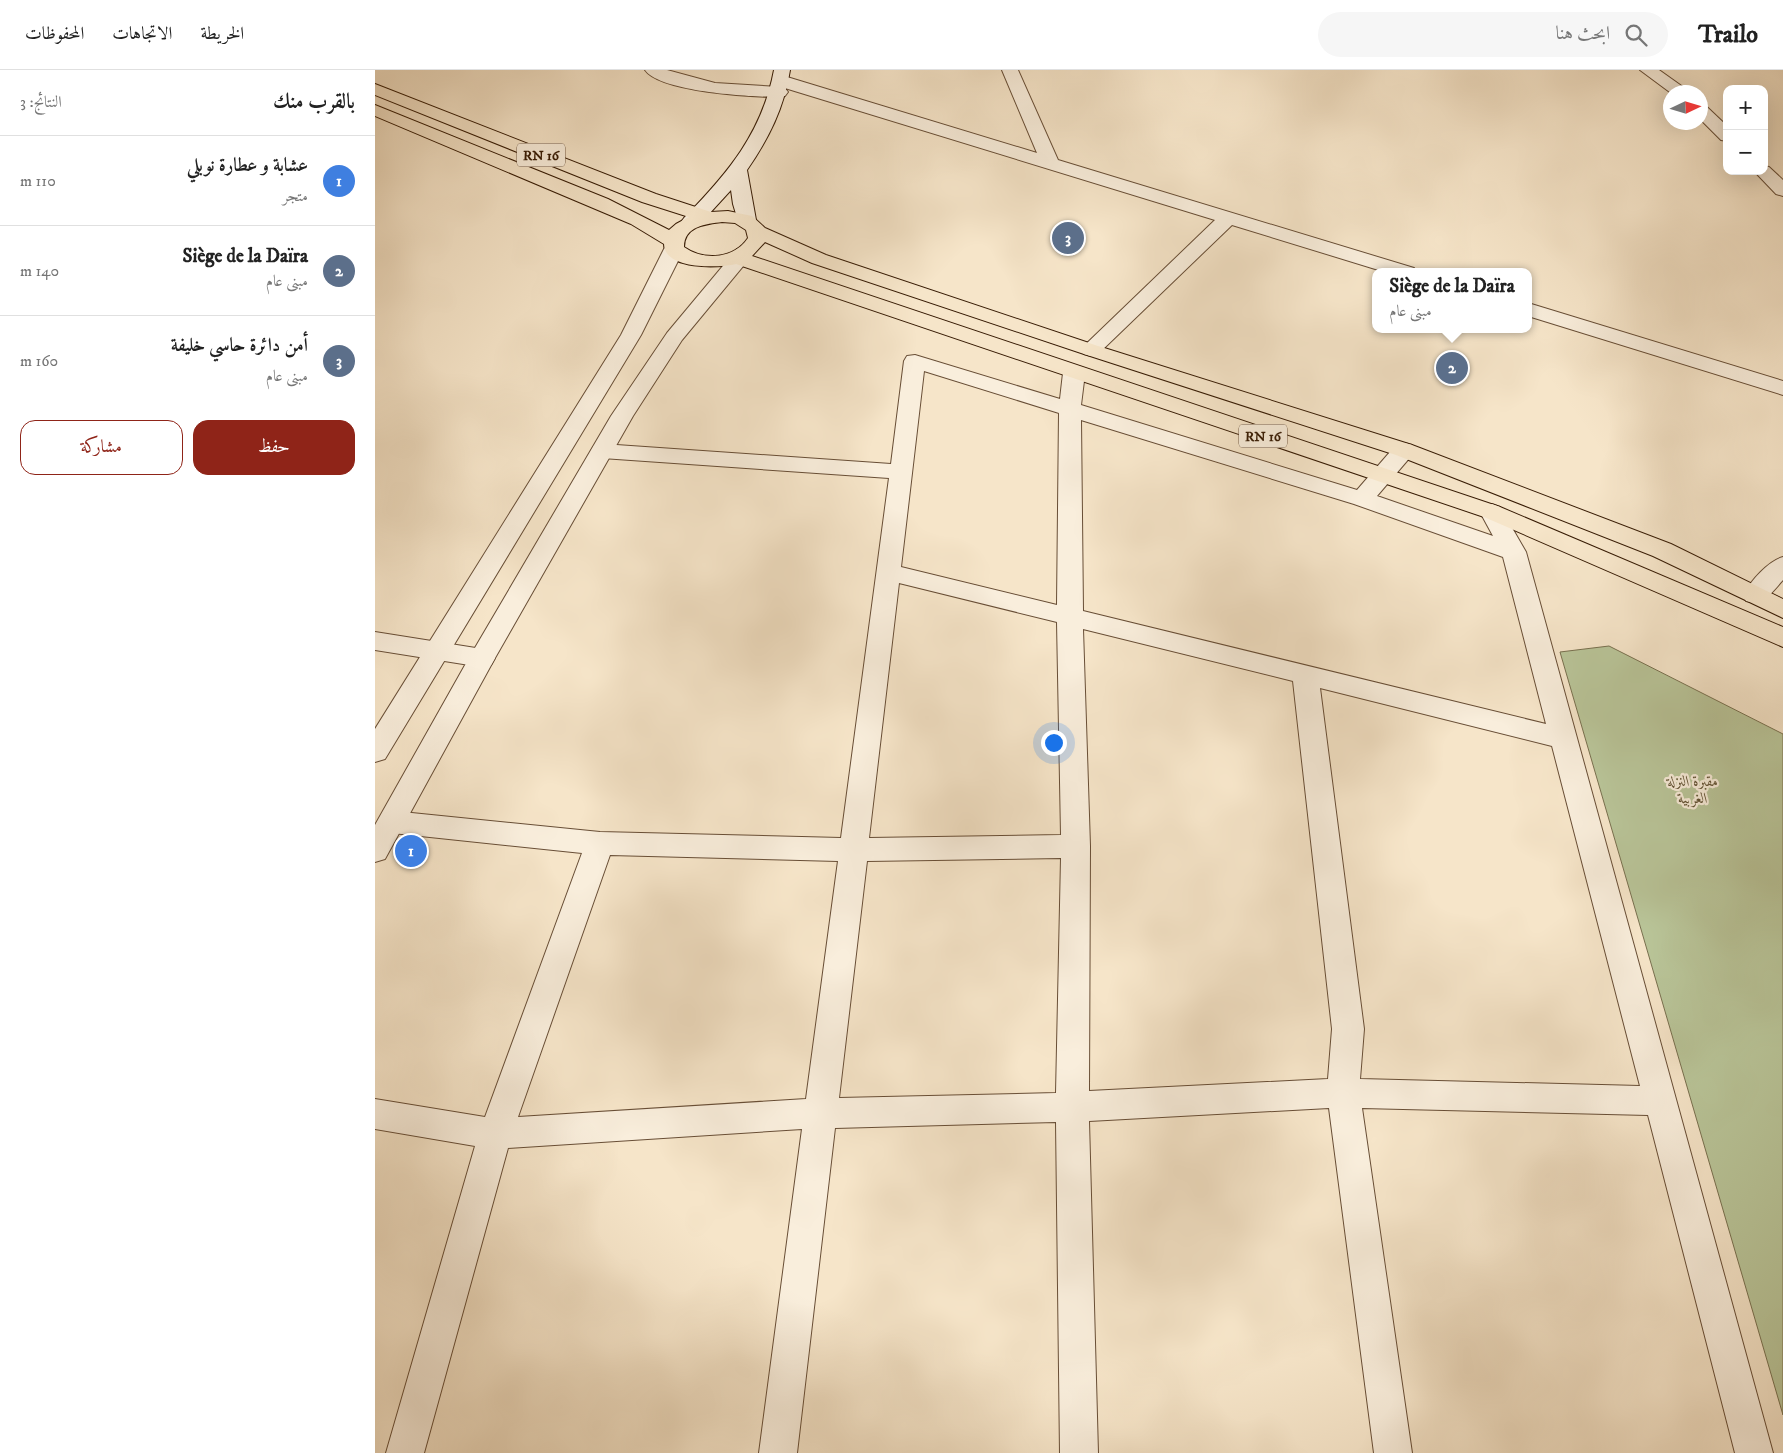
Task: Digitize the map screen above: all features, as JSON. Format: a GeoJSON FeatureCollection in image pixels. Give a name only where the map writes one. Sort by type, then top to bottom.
{"type":"FeatureCollection","features":[{"type":"Feature","properties":{"kind":"main road","name":"RN 16"},"geometry":{"type":"LineString","coordinates":[[375,90],[699,218]]}},
{"type":"Feature","properties":{"kind":"main road","name":"RN 16"},"geometry":{"type":"LineString","coordinates":[[375,110],[526,174],[611,206],[651,226],[674,245]]}},
{"type":"Feature","properties":{"kind":"main road"},"geometry":{"type":"LineString","coordinates":[[735,217],[752,226],[756,243],[740,257],[699,261],[688,258],[674,245],[675,234],[681,228],[699,218],[735,217]]}},
{"type":"Feature","properties":{"kind":"main road","name":"RN 16"},"geometry":{"type":"LineString","coordinates":[[752,226],[803,254],[1082,362],[1383,476],[1492,512],[1743,619],[1783,638]]}},
{"type":"Feature","properties":{"kind":"main road","name":"RN 16"},"geometry":{"type":"LineString","coordinates":[[740,257],[1082,362],[1404,450],[1661,550],[1783,609]]}},
{"type":"Feature","properties":{"kind":"street"},"geometry":{"type":"LineString","coordinates":[[653,70],[687,83],[714,89],[781,81],[1394,268]]}},
{"type":"Feature","properties":{"kind":"street"},"geometry":{"type":"LineString","coordinates":[[1010,70],[1050,163]]}},
{"type":"Feature","properties":{"kind":"street"},"geometry":{"type":"LineString","coordinates":[[1648,70],[1670,85]]}},
{"type":"Feature","properties":{"kind":"street"},"geometry":{"type":"LineString","coordinates":[[699,218],[738,170],[766,124],[781,81]]}},
{"type":"Feature","properties":{"kind":"street"},"geometry":{"type":"LineString","coordinates":[[1708,118],[1723,132]]}},
{"type":"Feature","properties":{"kind":"street"},"geometry":{"type":"LineString","coordinates":[[738,170],[742,204],[752,226]]}},
{"type":"Feature","properties":{"kind":"street"},"geometry":{"type":"LineString","coordinates":[[1767,175],[1783,190]]}},
{"type":"Feature","properties":{"kind":"street"},"geometry":{"type":"LineString","coordinates":[[1079,1453],[1072,1107],[1076,846],[1070,617],[1070,409],[1082,362],[1229,217]]}},
{"type":"Feature","properties":{"kind":"street"},"geometry":{"type":"LineString","coordinates":[[375,752],[631,335],[674,245]]}},
{"type":"Feature","properties":{"kind":"street"},"geometry":{"type":"LineString","coordinates":[[375,852],[482,658],[602,451],[674,338],[740,257]]}},
{"type":"Feature","properties":{"kind":"street"},"geometry":{"type":"LineString","coordinates":[[1532,310],[1783,388]]}},
{"type":"Feature","properties":{"kind":"street"},"geometry":{"type":"LineString","coordinates":[[778,1453],[915,361],[1362,499],[1514,552]]}},
{"type":"Feature","properties":{"kind":"street"},"geometry":{"type":"LineString","coordinates":[[1362,499],[1404,450]]}},
{"type":"Feature","properties":{"kind":"street"},"geometry":{"type":"LineString","coordinates":[[602,451],[901,472]]}},
{"type":"Feature","properties":{"kind":"street"},"geometry":{"type":"LineString","coordinates":[[1492,512],[1514,552],[1754,1453]]}},
{"type":"Feature","properties":{"kind":"street"},"geometry":{"type":"LineString","coordinates":[[511,531],[552,537]]}},
{"type":"Feature","properties":{"kind":"street"},"geometry":{"type":"LineString","coordinates":[[1755,595],[1783,565]]}},
{"type":"Feature","properties":{"kind":"street"},"geometry":{"type":"LineString","coordinates":[[888,572],[1562,738]]}},
{"type":"Feature","properties":{"kind":"street"},"geometry":{"type":"LineString","coordinates":[[375,641],[482,658]]}},
{"type":"Feature","properties":{"kind":"street"},"geometry":{"type":"LineString","coordinates":[[1305,674],[1348,1029],[1343,1093],[1393,1453]]}},
{"type":"Feature","properties":{"kind":"street"},"geometry":{"type":"LineString","coordinates":[[392,822],[600,843],[854,850],[1076,846]]}},
{"type":"Feature","properties":{"kind":"street"},"geometry":{"type":"LineString","coordinates":[[405,1453],[495,1134],[600,843]]}},
{"type":"Feature","properties":{"kind":"street"},"geometry":{"type":"LineString","coordinates":[[375,1114],[495,1134],[821,1113],[1072,1107],[1343,1093],[1659,1100]]}},
{"type":"Feature","properties":{"kind":"green space","name":"مقبرة النزلة الغربية"},"geometry":{"type":"Polygon","coordinates":[[[1609,646],[1783,734],[1783,1415],[1560,652],[1609,646]]]}},
{"type":"Feature","properties":{"kind":"place","name":"أمن دائرة حاسي خليفة"},"geometry":{"type":"Point","coordinates":[1068,238]}},
{"type":"Feature","properties":{"kind":"place","name":"Siège de la Daïra"},"geometry":{"type":"Point","coordinates":[1452,368]}},
{"type":"Feature","properties":{"kind":"place","name":"عشابة و عطارة نوبلي"},"geometry":{"type":"Point","coordinates":[411,851]}}]}
